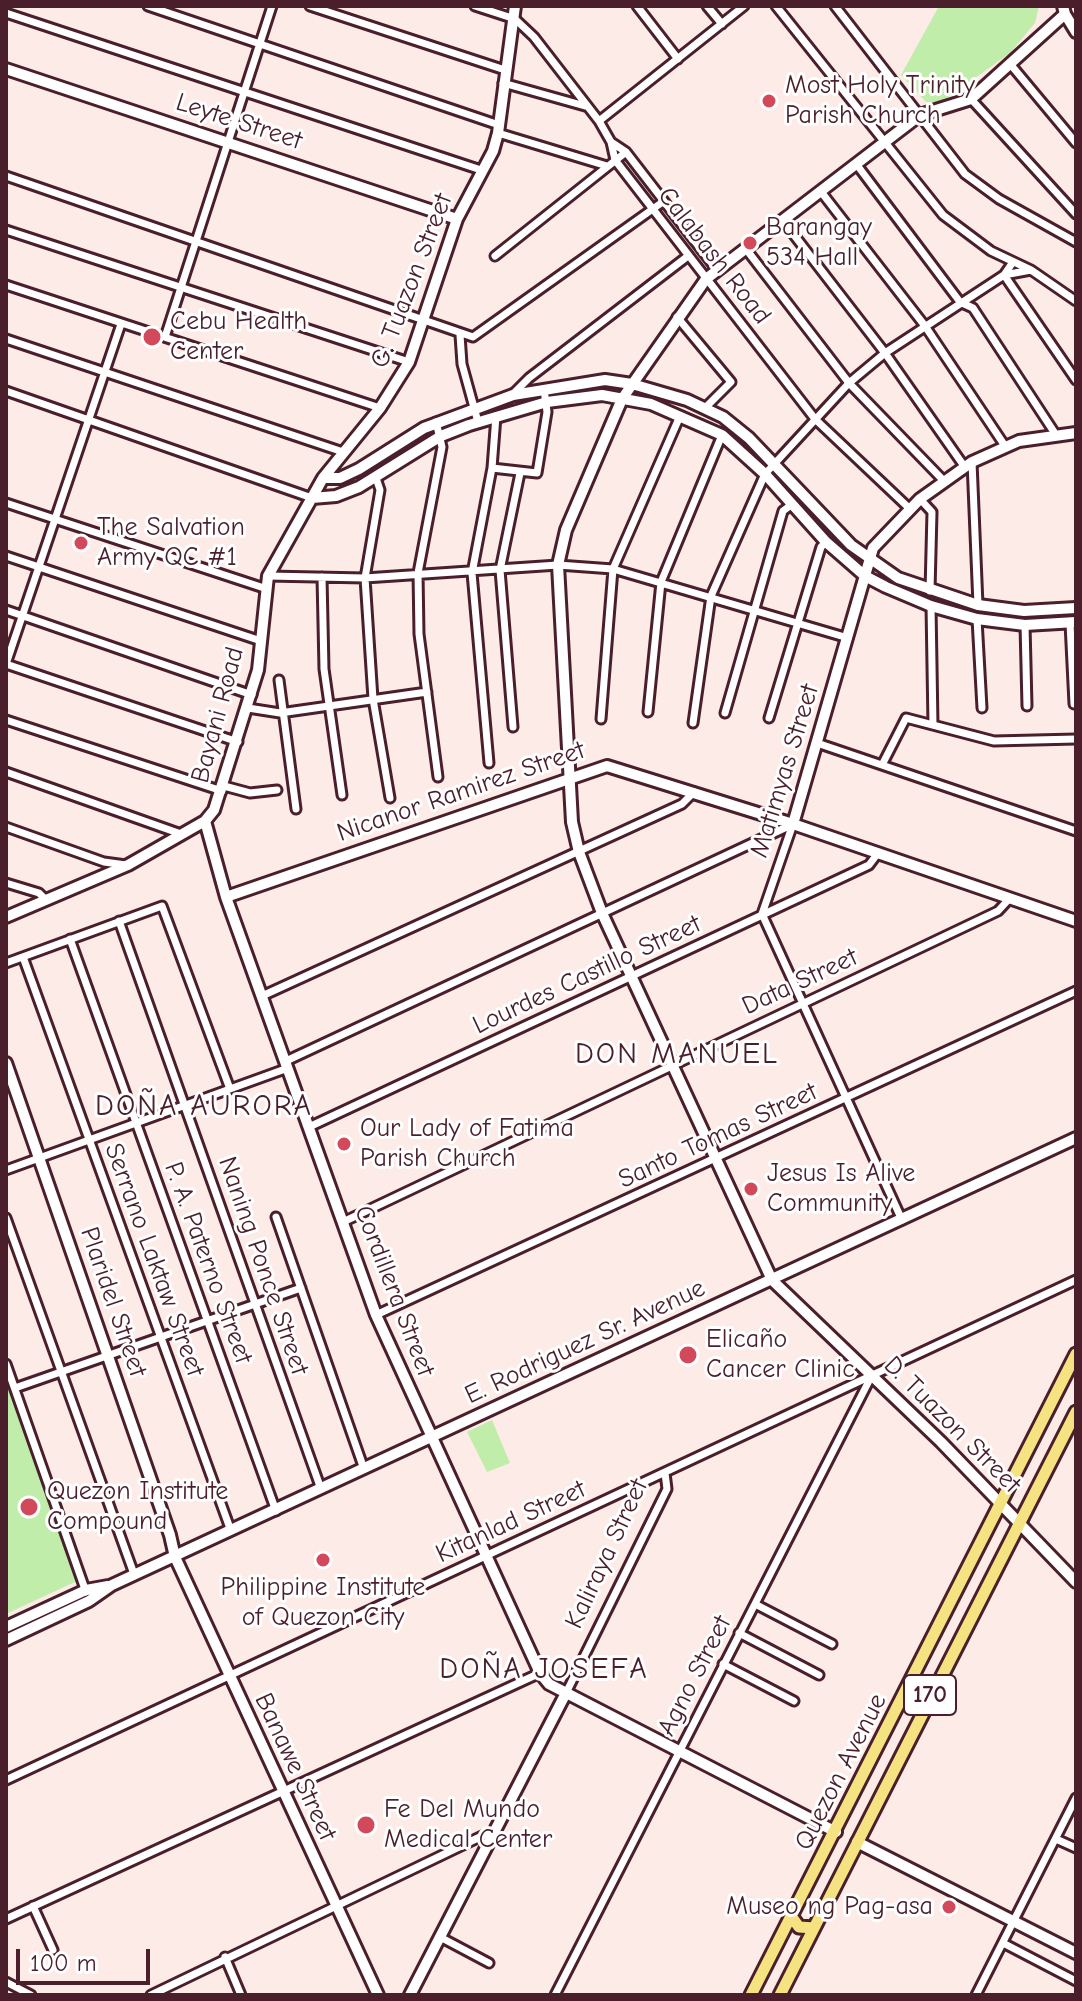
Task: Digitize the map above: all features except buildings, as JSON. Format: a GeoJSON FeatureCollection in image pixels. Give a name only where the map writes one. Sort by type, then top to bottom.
{"type":"FeatureCollection","features":[{"type":"Feature","properties":{"kind":"main road","name":"Quezon Avenue"},"geometry":{"type":"LineString","coordinates":[[751,1995],[1076,1354]]}},
{"type":"Feature","properties":{"kind":"main road","name":"Quezon Avenue"},"geometry":{"type":"LineString","coordinates":[[780,1995],[1017,1522],[1076,1412]]}},
{"type":"Feature","properties":{"kind":"main road"},"geometry":{"type":"LineString","coordinates":[[860,1785],[865,1793],[879,1796]]}},
{"type":"Feature","properties":{"kind":"main road"},"geometry":{"type":"LineString","coordinates":[[791,1916],[799,1927],[814,1928]]}},
{"type":"Feature","properties":{"kind":"main road"},"geometry":{"type":"LineString","coordinates":[[781,1934],[795,1931],[803,1938],[804,1947]]}},
{"type":"Feature","properties":{"kind":"street"},"geometry":{"type":"LineString","coordinates":[[148,6],[607,166]]}},
{"type":"Feature","properties":{"kind":"street"},"geometry":{"type":"LineString","coordinates":[[165,337],[272,6]]}},
{"type":"Feature","properties":{"kind":"street"},"geometry":{"type":"LineString","coordinates":[[310,6],[505,70]]}},
{"type":"Feature","properties":{"kind":"street"},"geometry":{"type":"LineString","coordinates":[[475,6],[515,19],[534,37],[599,121],[611,142]]}},
{"type":"Feature","properties":{"kind":"street","name":"G. Tuazon Street"},"geometry":{"type":"LineString","coordinates":[[264,588],[323,478],[380,408],[409,362],[457,219],[499,129],[515,6]]}},
{"type":"Feature","properties":{"kind":"street"},"geometry":{"type":"LineString","coordinates":[[637,6],[678,59]]}},
{"type":"Feature","properties":{"kind":"street"},"geometry":{"type":"LineString","coordinates":[[707,6],[722,24]]}},
{"type":"Feature","properties":{"kind":"street"},"geometry":{"type":"LineString","coordinates":[[599,121],[744,6]]}},
{"type":"Feature","properties":{"kind":"street"},"geometry":{"type":"LineString","coordinates":[[835,6],[965,174],[982,188],[1074,238]]}},
{"type":"Feature","properties":{"kind":"street"},"geometry":{"type":"LineString","coordinates":[[777,7],[884,145],[943,215],[991,251],[1031,270],[1076,301]]}},
{"type":"Feature","properties":{"kind":"street"},"geometry":{"type":"LineString","coordinates":[[920,115],[971,99],[1011,65],[1064,10],[1076,32]]}},
{"type":"Feature","properties":{"kind":"street"},"geometry":{"type":"LineString","coordinates":[[6,13],[481,170]]}},
{"type":"Feature","properties":{"kind":"street"},"geometry":{"type":"LineString","coordinates":[[1011,65],[1076,143]]}},
{"type":"Feature","properties":{"kind":"street","name":"Leyte Street"},"geometry":{"type":"LineString","coordinates":[[6,69],[457,219]]}},
{"type":"Feature","properties":{"kind":"street"},"geometry":{"type":"LineString","coordinates":[[503,83],[588,107]]}},
{"type":"Feature","properties":{"kind":"street"},"geometry":{"type":"LineString","coordinates":[[971,99],[1076,214]]}},
{"type":"Feature","properties":{"kind":"street","name":"D. Tuazon Street"},"geometry":{"type":"LineString","coordinates":[[920,115],[706,279],[622,399],[566,530],[558,565],[572,822],[579,852],[602,913],[772,1280],[872,1375],[1076,1582]]}},
{"type":"Feature","properties":{"kind":"street","name":"Calabash Road"},"geometry":{"type":"LineString","coordinates":[[611,142],[626,152],[717,270]]}},
{"type":"Feature","properties":{"kind":"street","name":"Calabash Road"},"geometry":{"type":"LineString","coordinates":[[611,142],[615,160],[815,419],[910,509]]}},
{"type":"Feature","properties":{"kind":"street"},"geometry":{"type":"LineString","coordinates":[[495,256],[626,152]]}},
{"type":"Feature","properties":{"kind":"street"},"geometry":{"type":"LineString","coordinates":[[857,165],[960,302],[973,308],[1056,435]]}},
{"type":"Feature","properties":{"kind":"street"},"geometry":{"type":"LineString","coordinates":[[6,176],[473,337],[483,333],[664,201]]}},
{"type":"Feature","properties":{"kind":"street"},"geometry":{"type":"LineString","coordinates":[[822,193],[925,326],[1005,446]]}},
{"type":"Feature","properties":{"kind":"street"},"geometry":{"type":"LineString","coordinates":[[784,222],[968,464],[978,605]]}},
{"type":"Feature","properties":{"kind":"street"},"geometry":{"type":"LineString","coordinates":[[6,230],[409,362]]}},
{"type":"Feature","properties":{"kind":"street"},"geometry":{"type":"LineString","coordinates":[[746,249],[849,383],[943,480]]}},
{"type":"Feature","properties":{"kind":"street"},"geometry":{"type":"LineString","coordinates":[[513,395],[529,378],[688,256]]}},
{"type":"Feature","properties":{"kind":"street"},"geometry":{"type":"LineString","coordinates":[[1004,275],[1013,262]]}},
{"type":"Feature","properties":{"kind":"street"},"geometry":{"type":"LineString","coordinates":[[693,723],[711,596],[772,464],[849,383],[885,353],[1004,275],[1031,270]]}},
{"type":"Feature","properties":{"kind":"street"},"geometry":{"type":"LineString","coordinates":[[1004,275],[1076,380]]}},
{"type":"Feature","properties":{"kind":"street"},"geometry":{"type":"LineString","coordinates":[[6,285],[380,408]]}},
{"type":"Feature","properties":{"kind":"street"},"geometry":{"type":"LineString","coordinates":[[677,317],[731,382],[705,408]]}},
{"type":"Feature","properties":{"kind":"street"},"geometry":{"type":"LineString","coordinates":[[121,324],[6,664],[238,742]]}},
{"type":"Feature","properties":{"kind":"street"},"geometry":{"type":"LineString","coordinates":[[460,335],[462,364],[478,422]]}},
{"type":"Feature","properties":{"kind":"street"},"geometry":{"type":"LineString","coordinates":[[6,339],[343,452]]}},
{"type":"Feature","properties":{"kind":"street"},"geometry":{"type":"LineString","coordinates":[[323,478],[340,478],[436,422],[473,407],[513,395],[605,380],[632,384],[705,408],[749,438],[820,517],[869,561],[930,591],[978,605],[1024,611],[1076,608]]}},
{"type":"Feature","properties":{"kind":"street"},"geometry":{"type":"LineString","coordinates":[[492,468],[537,473],[547,402],[544,389]]}},
{"type":"Feature","properties":{"kind":"street"},"geometry":{"type":"LineString","coordinates":[[6,391],[312,498],[336,496],[376,478],[441,436],[547,402],[602,395],[681,415],[722,435],[765,474],[826,542],[865,576],[931,606],[977,619],[1025,625],[1073,622],[1074,704]]}},
{"type":"Feature","properties":{"kind":"street"},"geometry":{"type":"LineString","coordinates":[[601,719],[613,569],[681,415]]}},
{"type":"Feature","properties":{"kind":"street"},"geometry":{"type":"LineString","coordinates":[[489,763],[472,573],[492,468],[496,416]]}},
{"type":"Feature","properties":{"kind":"street"},"geometry":{"type":"LineString","coordinates":[[436,422],[441,436],[418,573],[419,634],[438,777]]}},
{"type":"Feature","properties":{"kind":"street","name":"Matimyas Street"},"geometry":{"type":"LineString","coordinates":[[762,914],[793,824],[869,561],[881,538],[920,499],[968,464],[1005,446],[1076,433]]}},
{"type":"Feature","properties":{"kind":"street"},"geometry":{"type":"LineString","coordinates":[[648,712],[661,582],[722,435]]}},
{"type":"Feature","properties":{"kind":"street"},"geometry":{"type":"LineString","coordinates":[[513,727],[500,570],[520,473]]}},
{"type":"Feature","properties":{"kind":"street"},"geometry":{"type":"LineString","coordinates":[[376,478],[380,490],[365,578],[373,699],[390,798]]}},
{"type":"Feature","properties":{"kind":"street"},"geometry":{"type":"LineString","coordinates":[[920,499],[932,512],[930,591]]}},
{"type":"Feature","properties":{"kind":"street"},"geometry":{"type":"LineString","coordinates":[[6,503],[264,588]]}},
{"type":"Feature","properties":{"kind":"street"},"geometry":{"type":"LineString","coordinates":[[725,713],[783,511],[791,505]]}},
{"type":"Feature","properties":{"kind":"street"},"geometry":{"type":"LineString","coordinates":[[769,718],[801,623],[821,547],[826,542]]}},
{"type":"Feature","properties":{"kind":"street"},"geometry":{"type":"LineString","coordinates":[[6,556],[261,641]]}},
{"type":"Feature","properties":{"kind":"street"},"geometry":{"type":"LineString","coordinates":[[268,576],[365,578],[558,565],[613,569],[848,638]]}},
{"type":"Feature","properties":{"kind":"street"},"geometry":{"type":"LineString","coordinates":[[322,577],[324,669],[342,795]]}},
{"type":"Feature","properties":{"kind":"street","name":"Bayani Road"},"geometry":{"type":"LineString","coordinates":[[6,917],[128,865],[205,821],[214,810],[252,695],[261,641],[264,588]]}},
{"type":"Feature","properties":{"kind":"street"},"geometry":{"type":"LineString","coordinates":[[931,606],[933,725]]}},
{"type":"Feature","properties":{"kind":"street"},"geometry":{"type":"LineString","coordinates":[[6,610],[252,695]]}},
{"type":"Feature","properties":{"kind":"street"},"geometry":{"type":"LineString","coordinates":[[977,619],[982,708]]}},
{"type":"Feature","properties":{"kind":"street"},"geometry":{"type":"LineString","coordinates":[[1025,625],[1027,706]]}},
{"type":"Feature","properties":{"kind":"street"},"geometry":{"type":"LineString","coordinates":[[279,680],[296,809]]}},
{"type":"Feature","properties":{"kind":"street"},"geometry":{"type":"LineString","coordinates":[[248,708],[283,712],[427,692]]}},
{"type":"Feature","properties":{"kind":"street"},"geometry":{"type":"LineString","coordinates":[[882,765],[902,721],[914,719],[994,741],[1076,739]]}},
{"type":"Feature","properties":{"kind":"street"},"geometry":{"type":"LineString","coordinates":[[6,720],[223,788],[250,793],[277,790]]}},
{"type":"Feature","properties":{"kind":"street"},"geometry":{"type":"LineString","coordinates":[[817,743],[1076,831]]}},
{"type":"Feature","properties":{"kind":"street","name":"Nicanor Ramirez Street"},"geometry":{"type":"LineString","coordinates":[[226,897],[610,766],[793,824],[1076,921]]}},
{"type":"Feature","properties":{"kind":"street"},"geometry":{"type":"LineString","coordinates":[[6,772],[181,834]]}},
{"type":"Feature","properties":{"kind":"street"},"geometry":{"type":"LineString","coordinates":[[262,996],[682,804],[694,792]]}},
{"type":"Feature","properties":{"kind":"street","name":"Cordillera Street"},"geometry":{"type":"LineString","coordinates":[[205,821],[226,897],[376,1315],[540,1673],[549,1684],[836,1832]]}},
{"type":"Feature","properties":{"kind":"street"},"geometry":{"type":"LineString","coordinates":[[6,1170],[230,1089],[287,1064],[793,824]]}},
{"type":"Feature","properties":{"kind":"street"},"geometry":{"type":"LineString","coordinates":[[6,827],[104,862],[128,865]]}},
{"type":"Feature","properties":{"kind":"street","name":"Lourdes Castillo Street"},"geometry":{"type":"LineString","coordinates":[[309,1127],[869,865],[878,853]]}},
{"type":"Feature","properties":{"kind":"street"},"geometry":{"type":"LineString","coordinates":[[6,883],[39,893],[46,900]]}},
{"type":"Feature","properties":{"kind":"street","name":"Data Street"},"geometry":{"type":"LineString","coordinates":[[343,1222],[998,911],[1010,898]]}},
{"type":"Feature","properties":{"kind":"street"},"geometry":{"type":"LineString","coordinates":[[6,963],[162,906],[230,1089]]}},
{"type":"Feature","properties":{"kind":"street"},"geometry":{"type":"LineString","coordinates":[[762,914],[902,1220]]}},
{"type":"Feature","properties":{"kind":"street","name":"Naning Ponce Street"},"geometry":{"type":"LineString","coordinates":[[119,921],[321,1489]]}},
{"type":"Feature","properties":{"kind":"street","name":"P. A. Paterno Street"},"geometry":{"type":"LineString","coordinates":[[70,939],[276,1511]]}},
{"type":"Feature","properties":{"kind":"street","name":"Serrano Laktaw Street"},"geometry":{"type":"LineString","coordinates":[[23,957],[231,1531]]}},
{"type":"Feature","properties":{"kind":"street","name":"Santo Tomas Street"},"geometry":{"type":"LineString","coordinates":[[376,1315],[1076,991]]}},
{"type":"Feature","properties":{"kind":"street","name":"Plaridel Street"},"geometry":{"type":"LineString","coordinates":[[6,1063],[175,1557]]}},
{"type":"Feature","properties":{"kind":"street","name":"E. Rodriguez Sr. Avenue"},"geometry":{"type":"LineString","coordinates":[[6,1640],[134,1574],[276,1511],[1076,1138]]}},
{"type":"Feature","properties":{"kind":"street"},"geometry":{"type":"LineString","coordinates":[[276,1217],[364,1469]]}},
{"type":"Feature","properties":{"kind":"street"},"geometry":{"type":"LineString","coordinates":[[6,1218],[134,1574]]}},
{"type":"Feature","properties":{"kind":"street","name":"Kitanlad Street"},"geometry":{"type":"LineString","coordinates":[[6,1780],[228,1679],[1076,1280]]}},
{"type":"Feature","properties":{"kind":"street"},"geometry":{"type":"LineString","coordinates":[[15,1388],[301,1288]]}},
{"type":"Feature","properties":{"kind":"street"},"geometry":{"type":"LineString","coordinates":[[6,1364],[88,1596]]}},
{"type":"Feature","properties":{"kind":"street","name":"Agno Street"},"geometry":{"type":"LineString","coordinates":[[555,1995],[872,1375]]}},
{"type":"Feature","properties":{"kind":"street","name":"Kaliraya Street"},"geometry":{"type":"LineString","coordinates":[[410,1995],[667,1489],[665,1473]]}},
{"type":"Feature","properties":{"kind":"street","name":"Banawe Street"},"geometry":{"type":"LineString","coordinates":[[175,1557],[228,1679],[378,1995]]}},
{"type":"Feature","properties":{"kind":"street","name":"E. Rodriguez Sr. Avenue"},"geometry":{"type":"LineString","coordinates":[[6,1627],[88,1596]]}},
{"type":"Feature","properties":{"kind":"street"},"geometry":{"type":"LineString","coordinates":[[755,1604],[832,1644]]}},
{"type":"Feature","properties":{"kind":"street"},"geometry":{"type":"LineString","coordinates":[[739,1633],[819,1675]]}},
{"type":"Feature","properties":{"kind":"street"},"geometry":{"type":"LineString","coordinates":[[723,1664],[794,1701]]}},
{"type":"Feature","properties":{"kind":"street"},"geometry":{"type":"LineString","coordinates":[[6,1919],[282,1794],[403,1733],[540,1673]]}},
{"type":"Feature","properties":{"kind":"street"},"geometry":{"type":"LineString","coordinates":[[976,1995],[1076,1798]]}},
{"type":"Feature","properties":{"kind":"street"},"geometry":{"type":"LineString","coordinates":[[151,1995],[484,1835],[491,1835]]}},
{"type":"Feature","properties":{"kind":"street"},"geometry":{"type":"LineString","coordinates":[[1056,1839],[1076,1848]]}},
{"type":"Feature","properties":{"kind":"street"},"geometry":{"type":"LineString","coordinates":[[857,1842],[1076,1953]]}},
{"type":"Feature","properties":{"kind":"street"},"geometry":{"type":"LineString","coordinates":[[33,1906],[53,1950]]}},
{"type":"Feature","properties":{"kind":"street"},"geometry":{"type":"LineString","coordinates":[[440,1937],[489,1963]]}},
{"type":"Feature","properties":{"kind":"street"},"geometry":{"type":"LineString","coordinates":[[1003,1943],[1076,1981]]}},
{"type":"Feature","properties":{"kind":"street"},"geometry":{"type":"LineString","coordinates":[[225,1957],[241,1995]]}},
{"type":"Feature","properties":{"kind":"street"},"geometry":{"type":"LineString","coordinates":[[6,1982],[31,1995]]}},
{"type":"Feature","properties":{"kind":"green space"},"geometry":{"type":"Polygon","coordinates":[[[939,6],[1039,6],[1035,23],[1010,53],[940,103],[926,102],[901,75],[939,6]]]}},
{"type":"Feature","properties":{"kind":"green space","name":"Quezon Institute Compound"},"geometry":{"type":"Polygon","coordinates":[[[6,1376],[77,1581],[6,1614],[6,1376]]]}},
{"type":"Feature","properties":{"kind":"green space"},"geometry":{"type":"Polygon","coordinates":[[[492,1420],[510,1463],[487,1472],[467,1432],[492,1420]]]}},
{"type":"Feature","properties":{"kind":"place","name":"Most Holy Trinity Parish Church"},"geometry":{"type":"Point","coordinates":[769,101]}},
{"type":"Feature","properties":{"kind":"place","name":"Barangay 534 Hall"},"geometry":{"type":"Point","coordinates":[750,243]}},
{"type":"Feature","properties":{"kind":"place","name":"Cebu Health Center"},"geometry":{"type":"Point","coordinates":[152,337]}},
{"type":"Feature","properties":{"kind":"place","name":"The Salvation Army QC #1"},"geometry":{"type":"Point","coordinates":[81,543]}},
{"type":"Feature","properties":{"kind":"place","name":"Our Lady of Fatima Parish Church"},"geometry":{"type":"Point","coordinates":[344,1144]}},
{"type":"Feature","properties":{"kind":"place","name":"Jesus Is Alive Community"},"geometry":{"type":"Point","coordinates":[751,1189]}},
{"type":"Feature","properties":{"kind":"place","name":"Elicaño Cancer Clinic"},"geometry":{"type":"Point","coordinates":[688,1355]}},
{"type":"Feature","properties":{"kind":"place","name":"Quezon Institute Compound"},"geometry":{"type":"Point","coordinates":[29,1507]}},
{"type":"Feature","properties":{"kind":"place","name":"Philippine Institute of Quezon City"},"geometry":{"type":"Point","coordinates":[323,1560]}},
{"type":"Feature","properties":{"kind":"place","name":"Fe Del Mundo Medical Center"},"geometry":{"type":"Point","coordinates":[366,1825]}},
{"type":"Feature","properties":{"kind":"place","name":"Museo ng Pag-asa"},"geometry":{"type":"Point","coordinates":[949,1907]}},
{"type":"Feature","properties":{"kind":"district","name":"DON MANUEL"},"geometry":{"type":"Point","coordinates":[677,1055]}},
{"type":"Feature","properties":{"kind":"district","name":"DOÑA AURORA"},"geometry":{"type":"Point","coordinates":[204,1107]}},
{"type":"Feature","properties":{"kind":"district","name":"DOÑA JOSEFA"},"geometry":{"type":"Point","coordinates":[544,1670]}}]}
